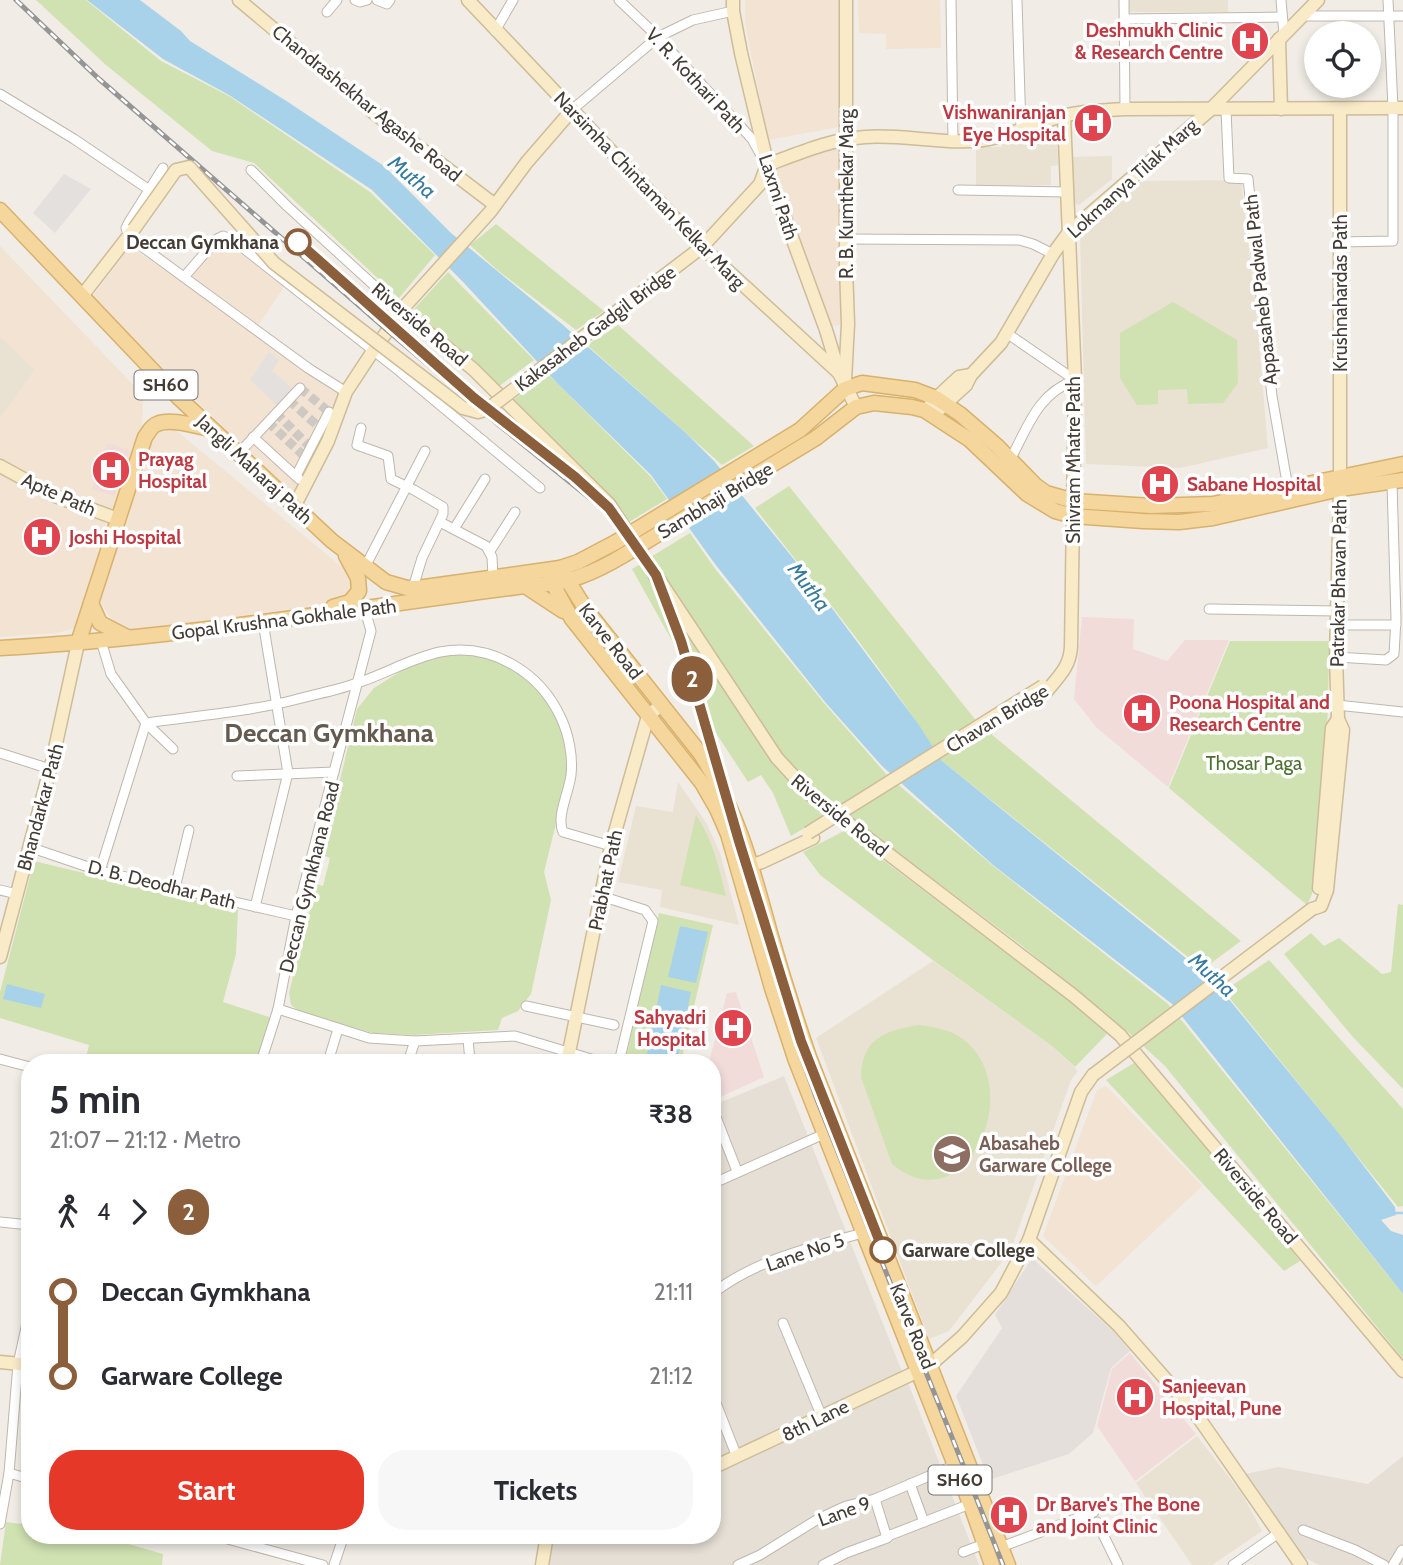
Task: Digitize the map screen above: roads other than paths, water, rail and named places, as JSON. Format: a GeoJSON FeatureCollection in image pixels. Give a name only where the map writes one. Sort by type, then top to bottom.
{"type":"FeatureCollection","features":[{"type":"Feature","properties":{"kind":"main road","name":"Jangli Maharaj Path"},"geometry":{"type":"LineString","coordinates":[[0,210],[178,397],[342,550],[367,569]]}},
{"type":"Feature","properties":{"kind":"main road"},"geometry":{"type":"LineString","coordinates":[[845,389],[862,383],[915,390],[940,401],[977,428],[1046,493],[1074,508],[1143,522],[1179,522],[1253,510],[1403,464]]}},
{"type":"Feature","properties":{"kind":"main road","name":"Sambhaji Bridge"},"geometry":{"type":"LineString","coordinates":[[557,576],[800,430],[845,389]]}},
{"type":"Feature","properties":{"kind":"main road"},"geometry":{"type":"LineString","coordinates":[[856,407],[874,403],[912,407],[928,413],[970,440],[1027,494],[1055,511],[1074,508],[1184,507],[1213,504],[1288,488],[1397,481]]}},
{"type":"Feature","properties":{"kind":"main road","name":"Sambhaji Bridge"},"geometry":{"type":"LineString","coordinates":[[557,576],[599,570],[816,438],[856,407]]}},
{"type":"Feature","properties":{"kind":"main road"},"geometry":{"type":"LineString","coordinates":[[86,646],[91,603],[145,437],[152,427],[159,423],[171,422],[211,429]]}},
{"type":"Feature","properties":{"kind":"main road"},"geometry":{"type":"LineString","coordinates":[[316,613],[351,602],[358,594],[358,578],[342,550]]}},
{"type":"Feature","properties":{"kind":"main road","name":"Gopal Krushna Gokhale Path"},"geometry":{"type":"LineString","coordinates":[[367,569],[386,582],[410,588]]}},
{"type":"Feature","properties":{"kind":"main road"},"geometry":{"type":"LineString","coordinates":[[585,608],[583,599],[599,570]]}},
{"type":"Feature","properties":{"kind":"main road"},"geometry":{"type":"LineString","coordinates":[[410,588],[493,577],[557,576]]}},
{"type":"Feature","properties":{"kind":"main road","name":"Gopal Krushna Gokhale Path"},"geometry":{"type":"LineString","coordinates":[[0,648],[86,646],[316,613],[365,610],[525,586],[557,576]]}},
{"type":"Feature","properties":{"kind":"main road","name":"Karve Road"},"geometry":{"type":"LineString","coordinates":[[557,576],[585,608],[714,775],[740,829],[744,864],[775,998],[824,1134],[863,1233],[1008,1565]]}},
{"type":"Feature","properties":{"kind":"main road","name":"Karve Road"},"geometry":{"type":"LineString","coordinates":[[557,576],[572,619],[702,783],[744,864],[809,1057],[992,1565]]}},
{"type":"Feature","properties":{"kind":"main road"},"geometry":{"type":"LineString","coordinates":[[525,586],[544,596],[572,619]]}},
{"type":"Feature","properties":{"kind":"main road"},"geometry":{"type":"LineString","coordinates":[[91,603],[100,623],[129,638]]}},
{"type":"Feature","properties":{"kind":"street","name":"Chandrashekhar Agashe Road"},"geometry":{"type":"LineString","coordinates":[[239,0],[493,209]]}},
{"type":"Feature","properties":{"kind":"street"},"geometry":{"type":"LineString","coordinates":[[327,12],[337,0]]}},
{"type":"Feature","properties":{"kind":"street"},"geometry":{"type":"LineString","coordinates":[[355,0],[367,0]]}},
{"type":"Feature","properties":{"kind":"street"},"geometry":{"type":"LineString","coordinates":[[377,0],[387,4],[390,0]]}},
{"type":"Feature","properties":{"kind":"street","name":"Narsimha Chintaman Kelkar Marg"},"geometry":{"type":"LineString","coordinates":[[468,0],[702,247],[839,373]]}},
{"type":"Feature","properties":{"kind":"street"},"geometry":{"type":"LineString","coordinates":[[495,31],[513,0]]}},
{"type":"Feature","properties":{"kind":"street","name":"V. R. Kothari Path"},"geometry":{"type":"LineString","coordinates":[[619,0],[658,37],[752,139],[767,165]]}},
{"type":"Feature","properties":{"kind":"street","name":"R. B. Kumthekar Marg"},"geometry":{"type":"LineString","coordinates":[[845,389],[849,324],[845,239],[846,0]]}},
{"type":"Feature","properties":{"kind":"street"},"geometry":{"type":"LineString","coordinates":[[951,0],[953,142]]}},
{"type":"Feature","properties":{"kind":"street"},"geometry":{"type":"LineString","coordinates":[[1017,0],[1021,130]]}},
{"type":"Feature","properties":{"kind":"street"},"geometry":{"type":"LineString","coordinates":[[1124,0],[1125,109]]}},
{"type":"Feature","properties":{"kind":"street"},"geometry":{"type":"LineString","coordinates":[[1281,109],[1282,0]]}},
{"type":"Feature","properties":{"kind":"street","name":"Lokmanya Tilak Marg"},"geometry":{"type":"LineString","coordinates":[[928,413],[959,377],[971,375],[1008,334],[1053,254],[1069,232],[1210,110],[1318,0]]}},
{"type":"Feature","properties":{"kind":"street"},"geometry":{"type":"LineString","coordinates":[[1340,242],[1393,241],[1398,108],[1388,0]]}},
{"type":"Feature","properties":{"kind":"street"},"geometry":{"type":"LineString","coordinates":[[301,481],[328,441],[346,392],[373,351],[404,309],[493,209],[527,162],[573,109],[658,37],[733,5]]}},
{"type":"Feature","properties":{"kind":"street","name":"Laxmi Path"},"geometry":{"type":"LineString","coordinates":[[733,5],[767,165],[839,373],[856,407]]}},
{"type":"Feature","properties":{"kind":"street"},"geometry":{"type":"LineString","coordinates":[[1303,16],[1403,16]]}},
{"type":"Feature","properties":{"kind":"street"},"geometry":{"type":"LineString","coordinates":[[1124,19],[1282,17]]}},
{"type":"Feature","properties":{"kind":"street"},"geometry":{"type":"LineString","coordinates":[[0,94],[74,139],[148,190]]}},
{"type":"Feature","properties":{"kind":"street"},"geometry":{"type":"LineString","coordinates":[[702,247],[760,184],[767,165],[846,139],[867,136],[953,142],[983,140],[1064,116],[1125,109],[1398,108]]}},
{"type":"Feature","properties":{"kind":"street","name":"Krushnahardas Path"},"geometry":{"type":"LineString","coordinates":[[1340,109],[1340,483]]}},
{"type":"Feature","properties":{"kind":"street","name":"Appasaheb Padwal Path"},"geometry":{"type":"LineString","coordinates":[[1226,110],[1229,178],[1248,179],[1272,396],[1288,488]]}},
{"type":"Feature","properties":{"kind":"street","name":"Shivram Mhatre Path"},"geometry":{"type":"LineString","coordinates":[[1048,687],[1070,660],[1075,380],[1064,116]]}},
{"type":"Feature","properties":{"kind":"street","name":"Kakasaheb Gadgil Bridge"},"geometry":{"type":"LineString","coordinates":[[131,233],[176,170],[189,167],[274,263],[463,408],[478,412],[488,409],[702,247]]}},
{"type":"Feature","properties":{"kind":"street"},"geometry":{"type":"LineString","coordinates":[[163,168],[129,222],[126,232],[131,233],[277,351],[346,392]]}},
{"type":"Feature","properties":{"kind":"street","name":"Riverside Road"},"geometry":{"type":"LineString","coordinates":[[251,170],[473,369],[609,504],[777,758],[799,783],[1074,996],[1120,1035],[1403,1371]]}},
{"type":"Feature","properties":{"kind":"street"},"geometry":{"type":"LineString","coordinates":[[958,190],[1066,192]]}},
{"type":"Feature","properties":{"kind":"street"},"geometry":{"type":"LineString","coordinates":[[82,296],[131,233]]}},
{"type":"Feature","properties":{"kind":"street"},"geometry":{"type":"LineString","coordinates":[[184,277],[217,239],[227,237],[373,351],[540,488]]}},
{"type":"Feature","properties":{"kind":"street"},"geometry":{"type":"LineString","coordinates":[[845,239],[1011,239],[1033,244],[1053,254]]}},
{"type":"Feature","properties":{"kind":"street"},"geometry":{"type":"LineString","coordinates":[[826,330],[840,330],[849,324]]}},
{"type":"Feature","properties":{"kind":"street"},"geometry":{"type":"LineString","coordinates":[[1008,334],[1075,380]]}},
{"type":"Feature","properties":{"kind":"street"},"geometry":{"type":"LineString","coordinates":[[1010,460],[1047,396],[1059,386],[1075,380]]}},
{"type":"Feature","properties":{"kind":"street"},"geometry":{"type":"LineString","coordinates":[[238,454],[300,388]]}},
{"type":"Feature","properties":{"kind":"street"},"geometry":{"type":"LineString","coordinates":[[294,506],[301,481],[329,412]]}},
{"type":"Feature","properties":{"kind":"street"},"geometry":{"type":"LineString","coordinates":[[361,428],[357,445],[388,456],[389,477],[394,482],[443,507],[440,522],[410,588]]}},
{"type":"Feature","properties":{"kind":"street"},"geometry":{"type":"LineString","coordinates":[[253,438],[301,481]]}},
{"type":"Feature","properties":{"kind":"street"},"geometry":{"type":"LineString","coordinates":[[367,569],[425,451]]}},
{"type":"Feature","properties":{"kind":"street","name":"Apte Path"},"geometry":{"type":"LineString","coordinates":[[0,467],[55,496],[118,519]]}},
{"type":"Feature","properties":{"kind":"street"},"geometry":{"type":"LineString","coordinates":[[454,529],[485,479]]}},
{"type":"Feature","properties":{"kind":"street"},"geometry":{"type":"LineString","coordinates":[[1336,657],[1386,660],[1394,654],[1399,564],[1397,481]]}},
{"type":"Feature","properties":{"kind":"street","name":"Patrakar Bhavan Path"},"geometry":{"type":"LineString","coordinates":[[1093,1075],[1312,909],[1318,889],[1332,728],[1338,719],[1336,657],[1340,483]]}},
{"type":"Feature","properties":{"kind":"street"},"geometry":{"type":"LineString","coordinates":[[490,551],[515,512]]}},
{"type":"Feature","properties":{"kind":"street"},"geometry":{"type":"LineString","coordinates":[[440,522],[486,546],[490,551],[493,577]]}},
{"type":"Feature","properties":{"kind":"street"},"geometry":{"type":"LineString","coordinates":[[1209,609],[1337,611]]}},
{"type":"Feature","properties":{"kind":"street","name":"Deccan Gymkhana Road"},"geometry":{"type":"LineString","coordinates":[[264,1054],[278,1009],[296,916],[371,631],[365,610]]}},
{"type":"Feature","properties":{"kind":"street"},"geometry":{"type":"LineString","coordinates":[[255,906],[288,773],[263,622]]}},
{"type":"Feature","properties":{"kind":"street"},"geometry":{"type":"LineString","coordinates":[[1337,625],[1396,625]]}},
{"type":"Feature","properties":{"kind":"street"},"geometry":{"type":"LineString","coordinates":[[86,646],[111,674],[146,723],[173,750]]}},
{"type":"Feature","properties":{"kind":"street","name":"Bhandarkar Path"},"geometry":{"type":"LineString","coordinates":[[1,952],[86,646]]}},
{"type":"Feature","properties":{"kind":"street"},"geometry":{"type":"LineString","coordinates":[[146,723],[277,704],[359,683],[421,658],[452,651],[483,653],[503,659],[538,683],[561,718],[568,738],[571,772],[561,830],[566,834],[611,846]]}},
{"type":"Feature","properties":{"kind":"street","name":"Chavan Bridge"},"geometry":{"type":"LineString","coordinates":[[744,864],[810,836],[865,808],[1048,687]]}},
{"type":"Feature","properties":{"kind":"street"},"geometry":{"type":"LineString","coordinates":[[649,716],[661,705]]}},
{"type":"Feature","properties":{"kind":"street"},"geometry":{"type":"LineString","coordinates":[[1337,705],[1403,712]]}},
{"type":"Feature","properties":{"kind":"street","name":"Prabhat Path"},"geometry":{"type":"LineString","coordinates":[[568,1054],[611,846],[649,716]]}},
{"type":"Feature","properties":{"kind":"street"},"geometry":{"type":"LineString","coordinates":[[100,871],[146,723]]}},
{"type":"Feature","properties":{"kind":"street"},"geometry":{"type":"LineString","coordinates":[[0,753],[50,769]]}},
{"type":"Feature","properties":{"kind":"street"},"geometry":{"type":"LineString","coordinates":[[237,776],[334,772]]}},
{"type":"Feature","properties":{"kind":"street"},"geometry":{"type":"LineString","coordinates":[[175,888],[189,830]]}},
{"type":"Feature","properties":{"kind":"street","name":"D. B. Deodhar Path"},"geometry":{"type":"LineString","coordinates":[[29,847],[100,871],[296,916]]}},
{"type":"Feature","properties":{"kind":"street"},"geometry":{"type":"LineString","coordinates":[[0,890],[17,894]]}},
{"type":"Feature","properties":{"kind":"street"},"geometry":{"type":"LineString","coordinates":[[601,896],[645,910],[653,922],[621,1054]]}},
{"type":"Feature","properties":{"kind":"street"},"geometry":{"type":"LineString","coordinates":[[526,1006],[614,1025]]}},
{"type":"Feature","properties":{"kind":"street"},"geometry":{"type":"LineString","coordinates":[[278,1009],[369,1038],[415,1041],[515,1036],[560,1054]]}},
{"type":"Feature","properties":{"kind":"street"},"geometry":{"type":"LineString","coordinates":[[330,1054],[338,1029]]}},
{"type":"Feature","properties":{"kind":"street"},"geometry":{"type":"LineString","coordinates":[[468,1039],[469,1054]]}},
{"type":"Feature","properties":{"kind":"street"},"geometry":{"type":"LineString","coordinates":[[411,1054],[415,1041]]}},
{"type":"Feature","properties":{"kind":"street"},"geometry":{"type":"LineString","coordinates":[[0,1059],[21,1065]]}},
{"type":"Feature","properties":{"kind":"street","name":"8th Lane"},"geometry":{"type":"LineString","coordinates":[[721,1464],[923,1369],[962,1337],[1001,1293],[1029,1240],[1081,1092],[1093,1075]]}},
{"type":"Feature","properties":{"kind":"street"},"geometry":{"type":"LineString","coordinates":[[721,1130],[737,1171]]}},
{"type":"Feature","properties":{"kind":"street"},"geometry":{"type":"LineString","coordinates":[[721,1179],[824,1134]]}},
{"type":"Feature","properties":{"kind":"street"},"geometry":{"type":"LineString","coordinates":[[0,1222],[21,1224]]}},
{"type":"Feature","properties":{"kind":"street","name":"Lane No 5"},"geometry":{"type":"LineString","coordinates":[[721,1287],[789,1254],[863,1233]]}},
{"type":"Feature","properties":{"kind":"street"},"geometry":{"type":"LineString","coordinates":[[1029,1240],[1119,1326],[1187,1404],[1301,1565]]}},
{"type":"Feature","properties":{"kind":"street"},"geometry":{"type":"LineString","coordinates":[[783,1323],[822,1417]]}},
{"type":"Feature","properties":{"kind":"street"},"geometry":{"type":"LineString","coordinates":[[0,1362],[21,1365]]}},
{"type":"Feature","properties":{"kind":"street"},"geometry":{"type":"LineString","coordinates":[[0,1524],[21,1387]]}},
{"type":"Feature","properties":{"kind":"street"},"geometry":{"type":"LineString","coordinates":[[721,1417],[737,1457]]}},
{"type":"Feature","properties":{"kind":"street","name":"Lane 9"},"geometry":{"type":"LineString","coordinates":[[738,1565],[846,1506],[875,1499],[955,1465]]}},
{"type":"Feature","properties":{"kind":"street"},"geometry":{"type":"LineString","coordinates":[[9,1473],[21,1476]]}},
{"type":"Feature","properties":{"kind":"street"},"geometry":{"type":"LineString","coordinates":[[909,1484],[924,1522]]}},
{"type":"Feature","properties":{"kind":"street"},"geometry":{"type":"LineString","coordinates":[[875,1499],[888,1536]]}},
{"type":"Feature","properties":{"kind":"street"},"geometry":{"type":"LineString","coordinates":[[823,1565],[846,1553],[884,1541],[888,1536],[970,1504]]}},
{"type":"Feature","properties":{"kind":"street"},"geometry":{"type":"LineString","coordinates":[[1001,1547],[1096,1517],[1118,1565]]}},
{"type":"Feature","properties":{"kind":"street"},"geometry":{"type":"LineString","coordinates":[[1303,1530],[1355,1550],[1384,1565]]}},
{"type":"Feature","properties":{"kind":"street"},"geometry":{"type":"LineString","coordinates":[[1233,1565],[1280,1532]]}},
{"type":"Feature","properties":{"kind":"street"},"geometry":{"type":"LineString","coordinates":[[247,1544],[323,1565]]}},
{"type":"Feature","properties":{"kind":"street"},"geometry":{"type":"LineString","coordinates":[[334,1565],[341,1544]]}},
{"type":"Feature","properties":{"kind":"street"},"geometry":{"type":"LineString","coordinates":[[542,1565],[546,1544]]}},
{"type":"Feature","properties":{"kind":"street"},"geometry":{"type":"LineString","coordinates":[[963,1552],[984,1544]]}},
{"type":"Feature","properties":{"kind":"street"},"geometry":{"type":"LineString","coordinates":[[1393,1565],[1402,1550]]}},
{"type":"Feature","properties":{"kind":"water","name":"Mutha"},"geometry":{"type":"Polygon","coordinates":[[[87,0],[140,0],[190,41],[384,166],[451,233],[563,325],[687,434],[714,461],[814,584],[919,725],[942,761],[1203,972],[1223,992],[1341,1136],[1395,1207],[1396,1215],[1381,1220],[1391,1231],[1403,1235],[1403,1294],[1172,1004],[993,865],[882,766],[825,702],[715,564],[651,475],[558,384],[372,190],[229,95],[163,59],[87,0]]]}},
{"type":"Feature","properties":{"kind":"water"},"geometry":{"type":"Polygon","coordinates":[[[680,926],[708,932],[696,983],[668,977],[680,926]]]}},
{"type":"Feature","properties":{"kind":"water"},"geometry":{"type":"Polygon","coordinates":[[[7,984],[45,994],[41,1008],[3,999],[7,984]]]}},
{"type":"Feature","properties":{"kind":"water"},"geometry":{"type":"Polygon","coordinates":[[[661,985],[691,992],[678,1054],[647,1054],[661,985]]]}},
{"type":"Feature","properties":{"kind":"waterway"},"geometry":{"type":"LineString","coordinates":[[1393,1213],[1403,1213]]}},
{"type":"Feature","properties":{"kind":"tunnel"},"geometry":{"type":"LineString","coordinates":[[300,388],[329,412]]}},
{"type":"Feature","properties":{"kind":"tunnel"},"geometry":{"type":"LineString","coordinates":[[289,400],[321,429]]}},
{"type":"Feature","properties":{"kind":"tunnel"},"geometry":{"type":"LineString","coordinates":[[276,413],[311,448]]}},
{"type":"Feature","properties":{"kind":"tunnel"},"geometry":{"type":"LineString","coordinates":[[268,422],[306,458]]}},
{"type":"Feature","properties":{"kind":"railway"},"geometry":{"type":"LineString","coordinates":[[16,0],[99,79],[386,329],[607,512],[639,555],[657,590],[676,642],[796,1042],[1003,1565]]}},
{"type":"Feature","properties":{"kind":"metro line","name":"2"},"geometry":{"type":"LineString","coordinates":[[298,242],[474,398],[575,477],[609,508],[663,587],[801,1041],[883,1250]]}},
{"type":"Feature","properties":{"kind":"place","name":"Deshmukh Clinic & Research Centre"},"geometry":{"type":"Point","coordinates":[1250,41]}},
{"type":"Feature","properties":{"kind":"place","name":"Vishwaniranjan Eye Hospital"},"geometry":{"type":"Point","coordinates":[1093,123]}},
{"type":"Feature","properties":{"kind":"place","name":"Deccan Gymkhana"},"geometry":{"type":"Point","coordinates":[298,242]}},
{"type":"Feature","properties":{"kind":"place","name":"Prayag Hospital"},"geometry":{"type":"Point","coordinates":[111,470]}},
{"type":"Feature","properties":{"kind":"place","name":"Sabane Hospital"},"geometry":{"type":"Point","coordinates":[1160,484]}},
{"type":"Feature","properties":{"kind":"place","name":"Joshi Hospital"},"geometry":{"type":"Point","coordinates":[42,537]}},
{"type":"Feature","properties":{"kind":"place","name":"Poona Hospital and Research Centre"},"geometry":{"type":"Point","coordinates":[1142,713]}},
{"type":"Feature","properties":{"kind":"place","name":"Sahyadri Hospital"},"geometry":{"type":"Point","coordinates":[733,1028]}},
{"type":"Feature","properties":{"kind":"place","name":"Abasaheb Garware College"},"geometry":{"type":"Point","coordinates":[952,1154]}},
{"type":"Feature","properties":{"kind":"place","name":"Garware College"},"geometry":{"type":"Point","coordinates":[883,1250]}},
{"type":"Feature","properties":{"kind":"place","name":"Sanjeevan Hospital, Pune"},"geometry":{"type":"Point","coordinates":[1135,1397]}},
{"type":"Feature","properties":{"kind":"place","name":"Dr Barve's The Bone and Joint Clinic"},"geometry":{"type":"Point","coordinates":[1009,1515]}},
{"type":"Feature","properties":{"kind":"district","name":"Deccan Gymkhana"},"geometry":{"type":"Point","coordinates":[329,733]}},
{"type":"Feature","properties":{"kind":"park label","name":"Thosar Paga"},"geometry":{"type":"Point","coordinates":[1254,763]}}]}
